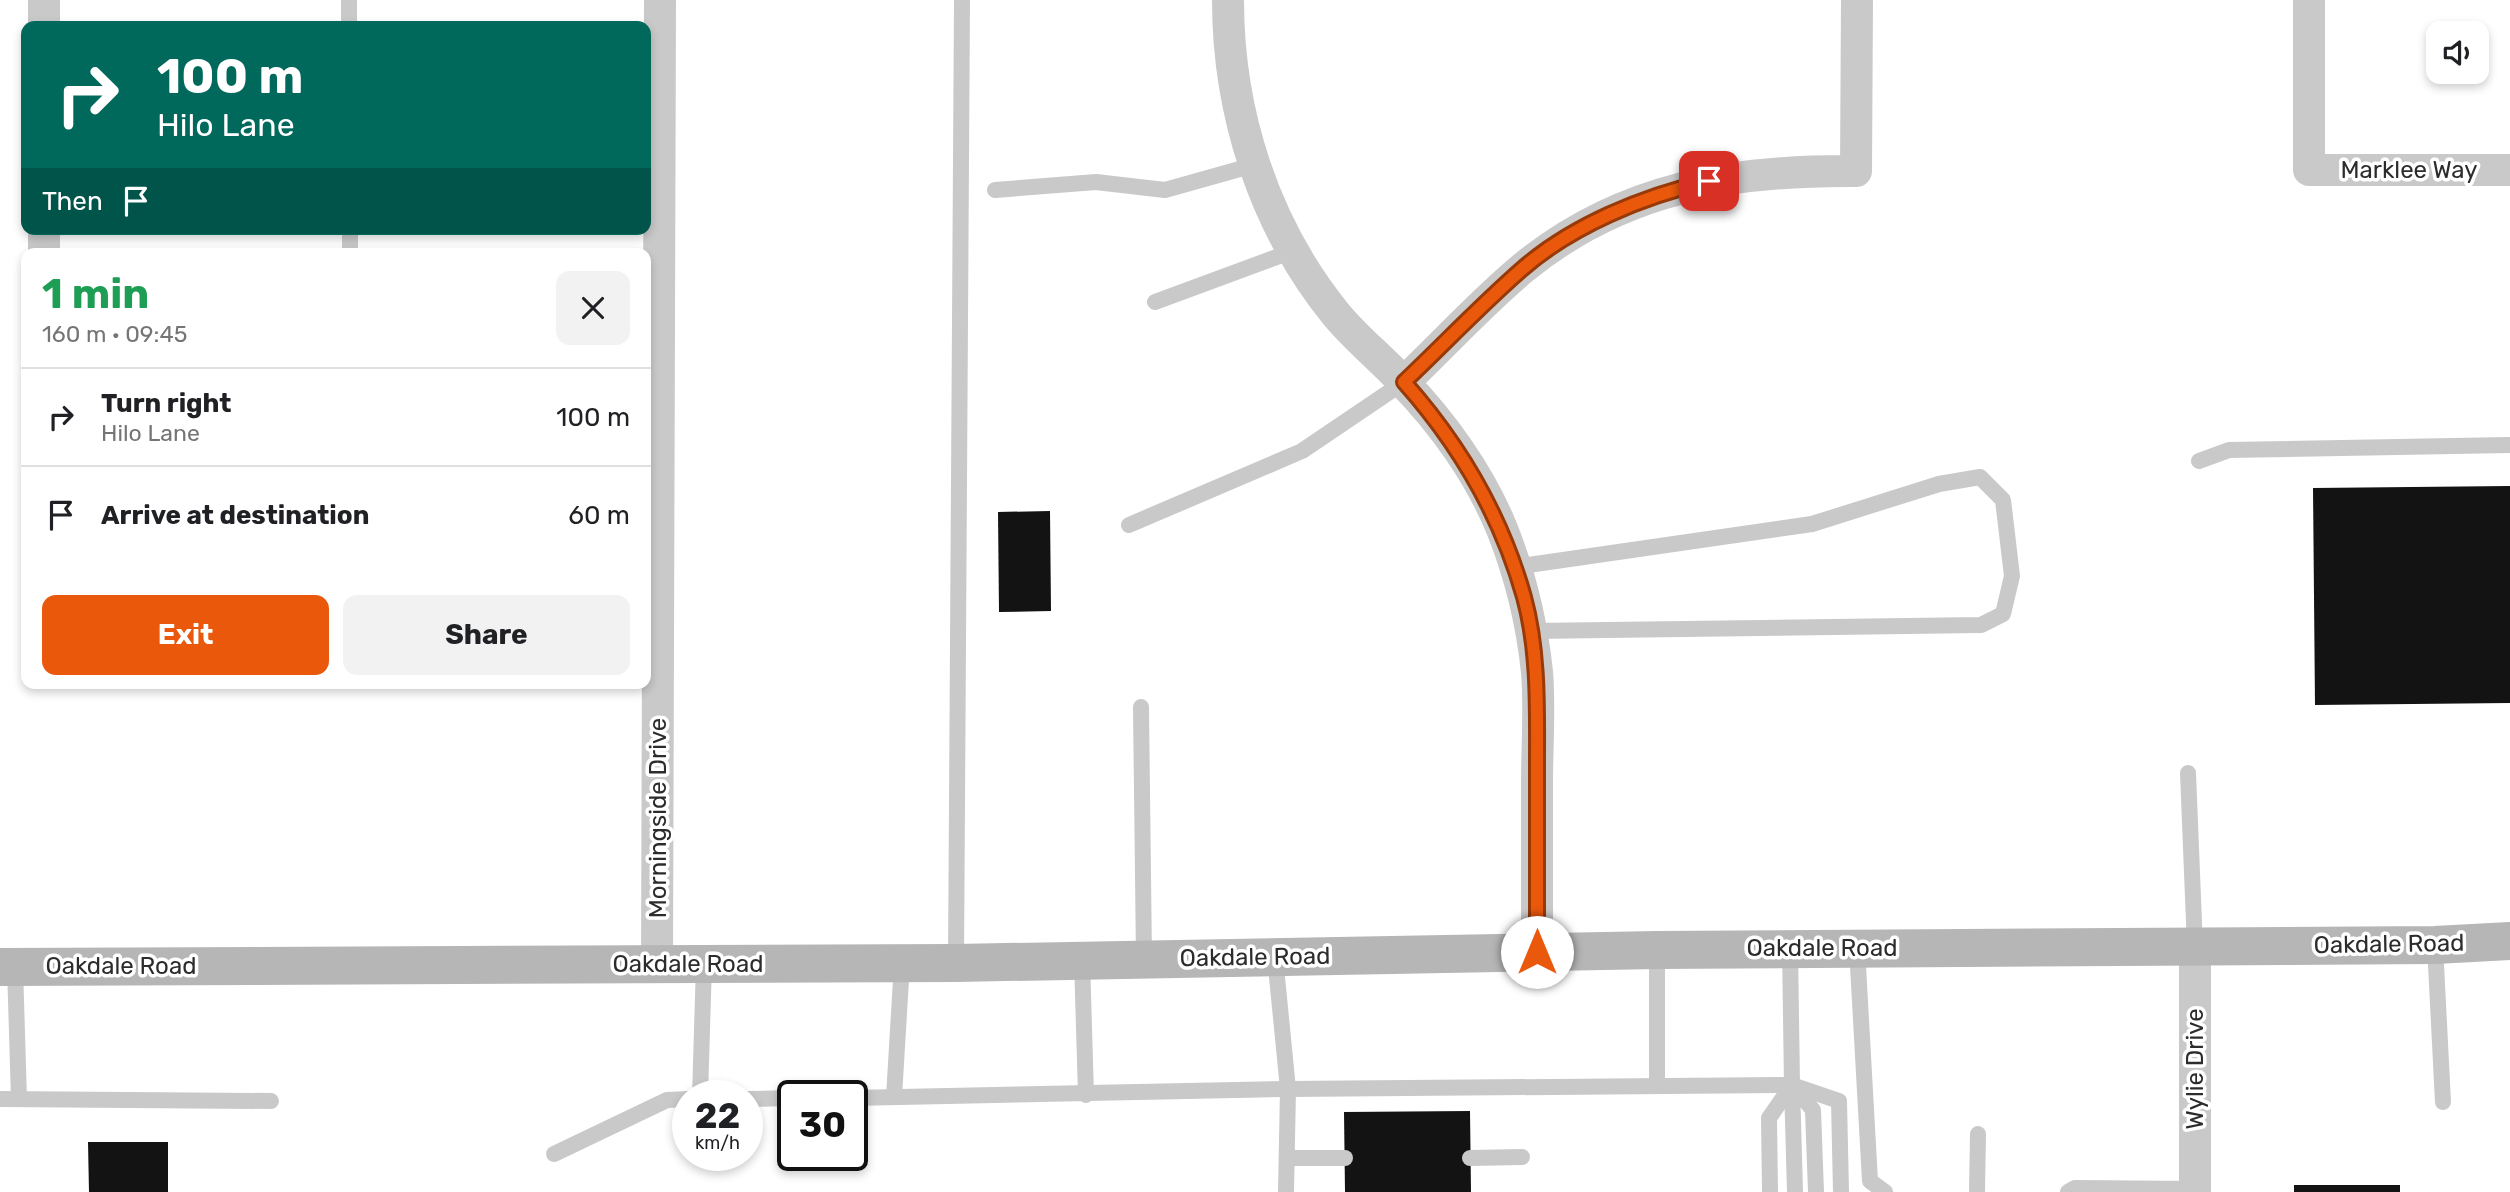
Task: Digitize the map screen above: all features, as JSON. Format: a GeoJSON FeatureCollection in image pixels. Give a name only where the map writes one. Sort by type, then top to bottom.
{"type":"FeatureCollection","features":[{"type":"Feature","properties":{"kind":"main road","name":"Oakdale Road"},"geometry":{"type":"LineString","coordinates":[[8,967],[956,963],[1790,948],[2194,947],[2510,941]]}},
{"type":"Feature","properties":{"kind":"street"},"geometry":{"type":"LineString","coordinates":[[44,0],[44,21]]}},
{"type":"Feature","properties":{"kind":"street","name":"Morningside Drive"},"geometry":{"type":"LineString","coordinates":[[657,964],[652,633],[652,374],[660,0]]}},
{"type":"Feature","properties":{"kind":"street"},"geometry":{"type":"LineString","coordinates":[[1228,0],[1235,82],[1254,165],[1270,209],[1293,251],[1337,315],[1434,415],[1476,477],[1502,528],[1525,600],[1537,673],[1537,952]]}},
{"type":"Feature","properties":{"kind":"street"},"geometry":{"type":"LineString","coordinates":[[1404,382],[1522,269],[1555,245],[1619,210],[1672,190],[1728,177],[1784,170],[1856,170],[1857,0]]}},
{"type":"Feature","properties":{"kind":"street","name":"Marklee Way"},"geometry":{"type":"LineString","coordinates":[[2309,0],[2309,170],[2510,170]]}},
{"type":"Feature","properties":{"kind":"street","name":"Wylie Drive"},"geometry":{"type":"LineString","coordinates":[[2194,947],[2194,1191]]}},
{"type":"Feature","properties":{"kind":"lane"},"geometry":{"type":"LineString","coordinates":[[349,0],[349,21]]}},
{"type":"Feature","properties":{"kind":"lane"},"geometry":{"type":"LineString","coordinates":[[956,963],[961,0]]}},
{"type":"Feature","properties":{"kind":"lane"},"geometry":{"type":"LineString","coordinates":[[995,190],[1096,182],[1165,190],[1254,165]]}},
{"type":"Feature","properties":{"kind":"lane"},"geometry":{"type":"LineString","coordinates":[[1155,302],[1293,251]]}},
{"type":"Feature","properties":{"kind":"lane"},"geometry":{"type":"LineString","coordinates":[[1129,525],[1302,451],[1404,382]]}},
{"type":"Feature","properties":{"kind":"lane"},"geometry":{"type":"LineString","coordinates":[[2199,461],[2229,450],[2510,444]]}},
{"type":"Feature","properties":{"kind":"lane"},"geometry":{"type":"LineString","coordinates":[[1514,566],[1811,524],[1938,484],[1980,477],[2003,500],[2012,576],[2003,614],[1981,625],[1530,631]]}},
{"type":"Feature","properties":{"kind":"lane"},"geometry":{"type":"LineString","coordinates":[[1141,707],[1144,959]]}},
{"type":"Feature","properties":{"kind":"lane"},"geometry":{"type":"LineString","coordinates":[[2188,773],[2194,947]]}},
{"type":"Feature","properties":{"kind":"lane"},"geometry":{"type":"LineString","coordinates":[[2435,944],[2443,1102]]}},
{"type":"Feature","properties":{"kind":"lane"},"geometry":{"type":"LineString","coordinates":[[1790,948],[1795,1192]]}},
{"type":"Feature","properties":{"kind":"lane"},"geometry":{"type":"LineString","coordinates":[[1857,948],[1870,1181],[1885,1192]]}},
{"type":"Feature","properties":{"kind":"lane"},"geometry":{"type":"LineString","coordinates":[[1657,950],[1657,1086]]}},
{"type":"Feature","properties":{"kind":"lane"},"geometry":{"type":"LineString","coordinates":[[1275,957],[1288,1089],[1286,1192]]}},
{"type":"Feature","properties":{"kind":"lane"},"geometry":{"type":"LineString","coordinates":[[1082,960],[1086,1095]]}},
{"type":"Feature","properties":{"kind":"lane"},"geometry":{"type":"LineString","coordinates":[[894,1097],[902,963]]}},
{"type":"Feature","properties":{"kind":"lane"},"geometry":{"type":"LineString","coordinates":[[700,1080],[704,964]]}},
{"type":"Feature","properties":{"kind":"lane"},"geometry":{"type":"LineString","coordinates":[[8,967],[19,1099]]}},
{"type":"Feature","properties":{"kind":"lane"},"geometry":{"type":"LineString","coordinates":[[1770,1192],[1769,1118],[1792,1085]]}},
{"type":"Feature","properties":{"kind":"lane"},"geometry":{"type":"LineString","coordinates":[[1792,1085],[1813,1110],[1815,1192]]}},
{"type":"Feature","properties":{"kind":"lane"},"geometry":{"type":"LineString","coordinates":[[868,1098],[1288,1089],[1792,1085],[1839,1101],[1841,1192]]}},
{"type":"Feature","properties":{"kind":"lane"},"geometry":{"type":"LineString","coordinates":[[0,1099],[271,1101]]}},
{"type":"Feature","properties":{"kind":"lane"},"geometry":{"type":"LineString","coordinates":[[554,1154],[672,1100]]}},
{"type":"Feature","properties":{"kind":"lane"},"geometry":{"type":"LineString","coordinates":[[1977,1192],[1978,1134]]}},
{"type":"Feature","properties":{"kind":"lane"},"geometry":{"type":"LineString","coordinates":[[1470,1158],[1522,1157]]}},
{"type":"Feature","properties":{"kind":"lane"},"geometry":{"type":"LineString","coordinates":[[1287,1158],[1345,1158]]}},
{"type":"Feature","properties":{"kind":"lane"},"geometry":{"type":"LineString","coordinates":[[2068,1192],[2075,1188],[2194,1191]]}},
{"type":"Feature","properties":{"kind":"building"},"geometry":{"type":"Polygon","coordinates":[[[2510,486],[2510,703],[2315,705],[2313,488],[2510,486]]]}},
{"type":"Feature","properties":{"kind":"building"},"geometry":{"type":"Polygon","coordinates":[[[1050,511],[1051,611],[999,612],[998,512],[1050,511]]]}},
{"type":"Feature","properties":{"kind":"building"},"geometry":{"type":"Polygon","coordinates":[[[1470,1111],[1471,1192],[1345,1192],[1344,1112],[1470,1111]]]}},
{"type":"Feature","properties":{"kind":"building"},"geometry":{"type":"Polygon","coordinates":[[[88,1142],[168,1142],[168,1192],[89,1192],[88,1142]]]}},
{"type":"Feature","properties":{"kind":"building"},"geometry":{"type":"Polygon","coordinates":[[[2294,1185],[2400,1185],[2400,1192],[2294,1192],[2294,1185]]]}},
{"type":"Feature","properties":{"kind":"route"},"geometry":{"type":"LineString","coordinates":[[1537,952],[1537,673],[1525,600],[1502,528],[1476,477],[1434,415],[1404,382],[1522,269],[1555,245],[1619,210],[1672,190],[1709,181]]}}]}
